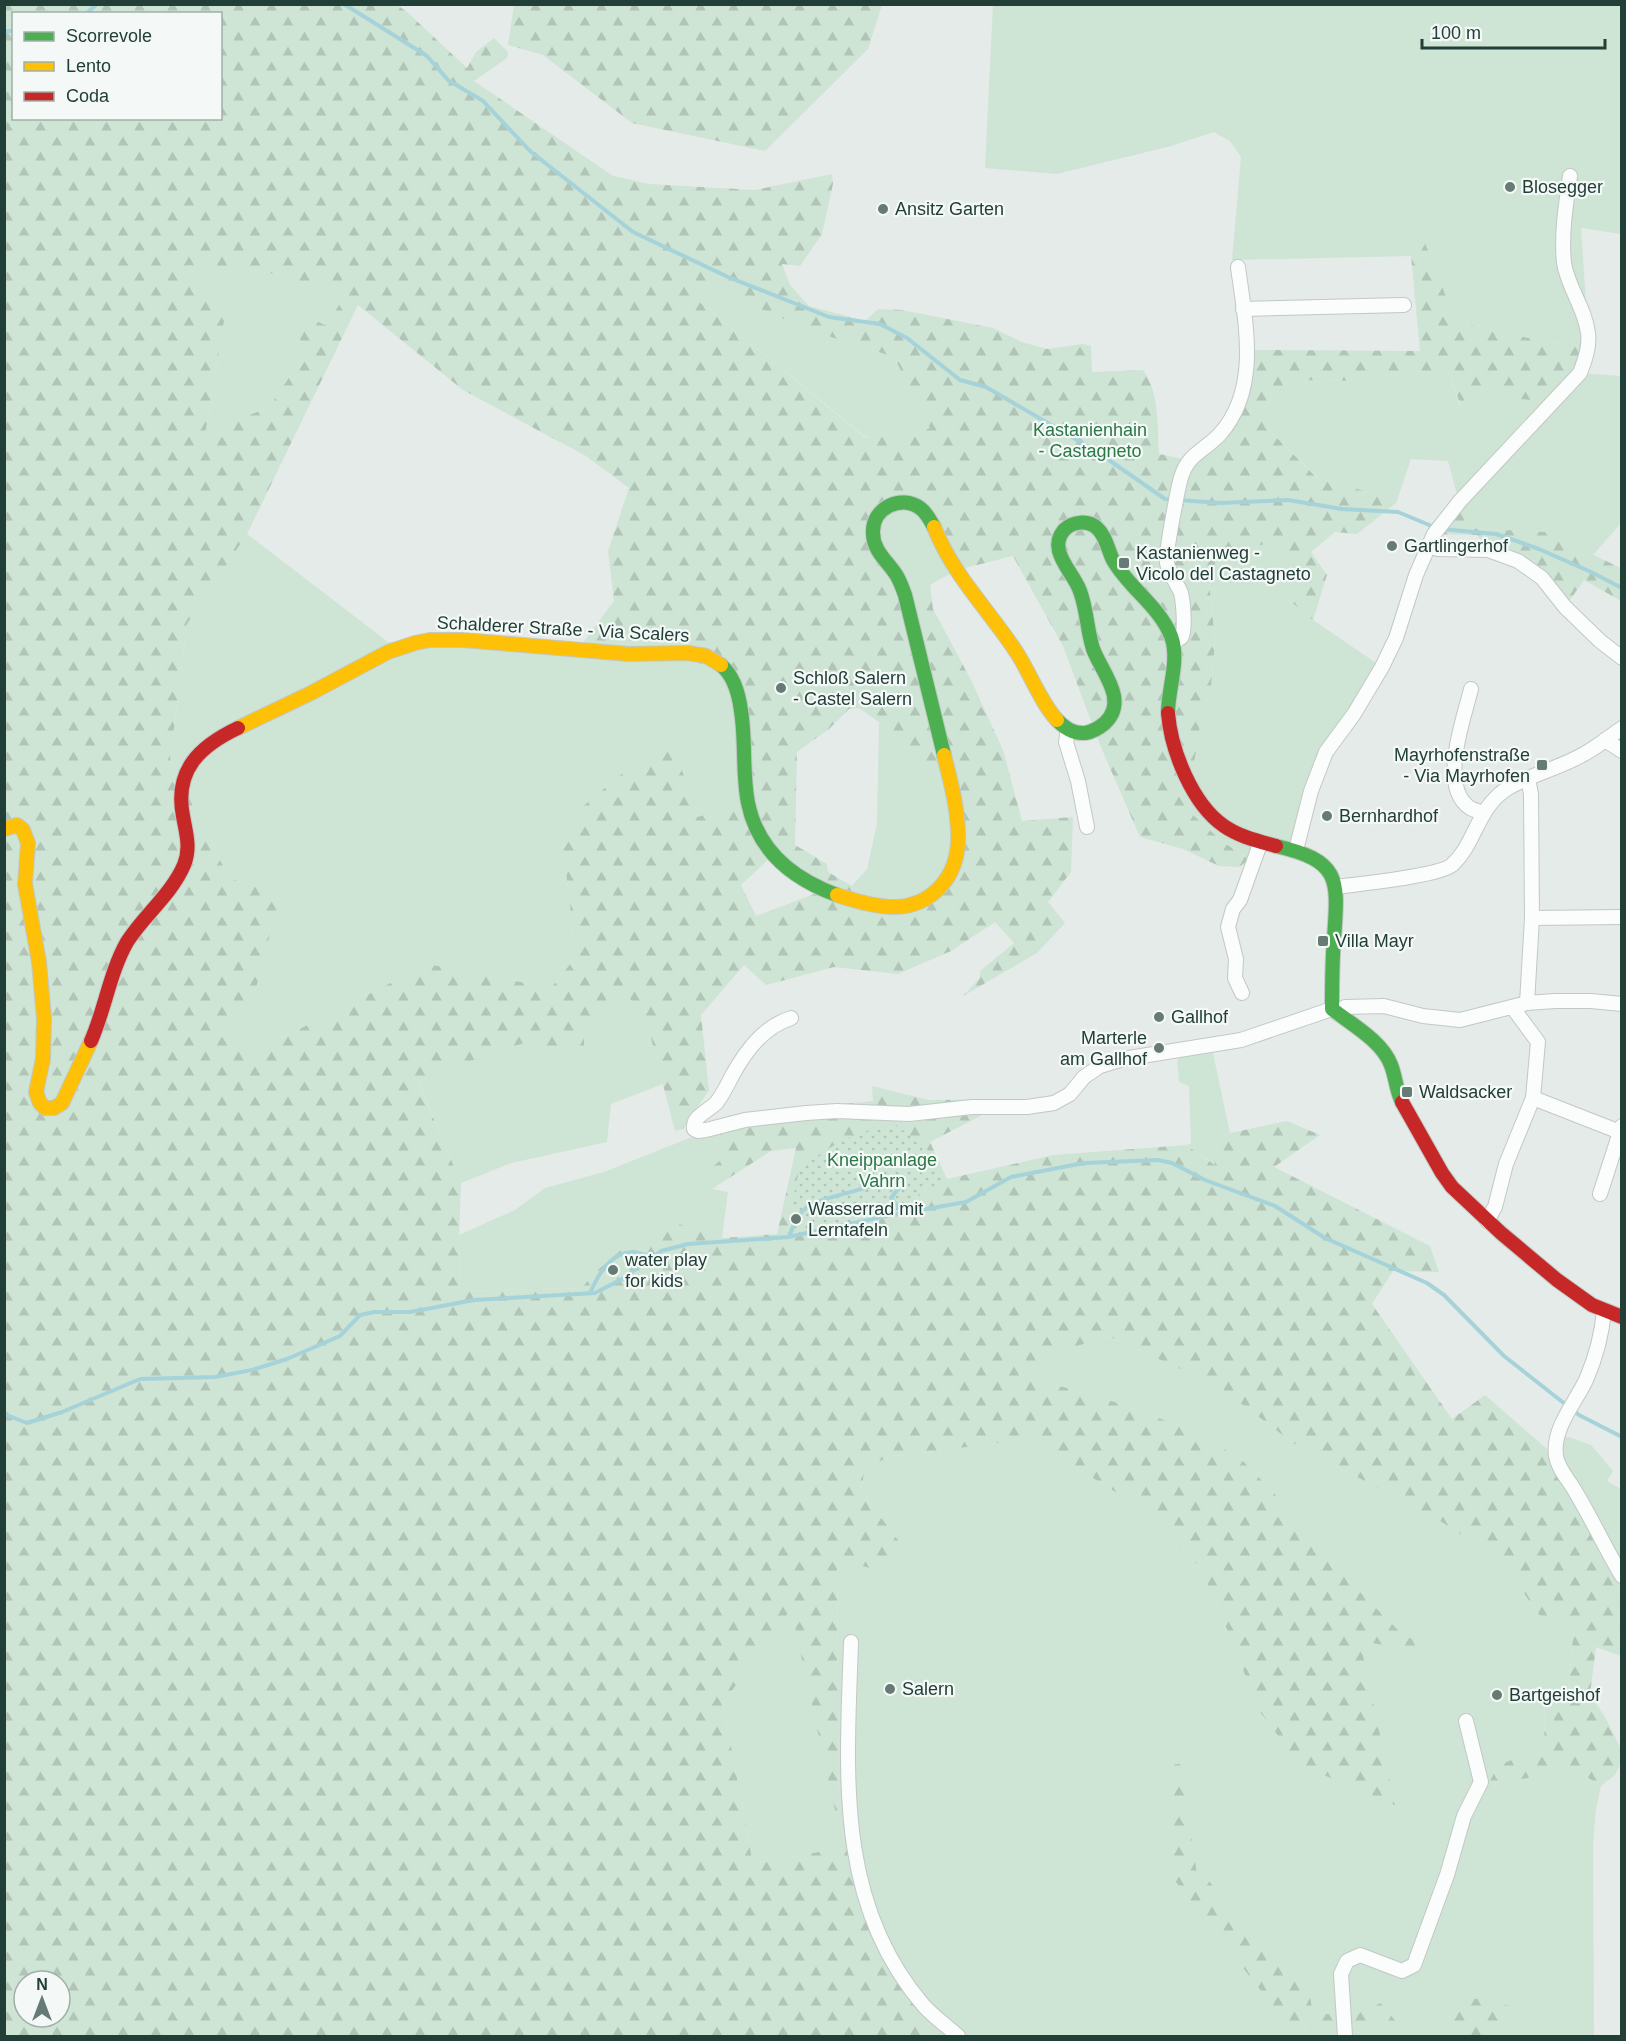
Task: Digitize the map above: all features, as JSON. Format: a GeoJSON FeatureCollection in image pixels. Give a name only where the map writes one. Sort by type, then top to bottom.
{"type":"FeatureCollection","features":[{"type":"Feature","properties":{"kind":"street"},"geometry":{"type":"LineString","coordinates":[[1296,850],[1311,791],[1326,752],[1354,714],[1382,667],[1396,638],[1416,574],[1434,534],[1580,373],[1587,355],[1588,333],[1580,306],[1568,281],[1563,250],[1570,176]]}},
{"type":"Feature","properties":{"kind":"street"},"geometry":{"type":"LineString","coordinates":[[1173,643],[1181,638],[1183,630],[1181,594],[1167,562],[1178,490],[1184,470],[1192,458],[1220,435],[1230,422],[1245,378],[1247,346],[1238,267]]}},
{"type":"Feature","properties":{"kind":"street"},"geometry":{"type":"LineString","coordinates":[[1243,309],[1404,305]]}},
{"type":"Feature","properties":{"kind":"street","name":"Schalderer Straße - Via Scalers"},"geometry":{"type":"LineString","coordinates":[[4,829],[16,825],[24,829],[28,835],[25,883],[38,952],[44,1036],[42,1063],[36,1092],[38,1102],[45,1108],[54,1108],[62,1103],[99,1022],[126,945],[182,871],[188,848],[180,803],[181,786],[185,773],[202,750],[215,739],[328,685],[386,651],[431,639],[458,639],[581,651],[702,655],[719,662],[726,668],[735,683],[741,712],[748,802],[758,833],[772,856],[792,874],[823,891],[897,908],[915,904],[935,894],[948,878],[954,865],[958,834],[953,797],[903,589],[897,576],[874,544],[873,525],[881,510],[892,504],[906,503],[917,506],[926,513],[949,560],[1014,648],[1056,719],[1068,730]]}},
{"type":"Feature","properties":{"kind":"street"},"geometry":{"type":"LineString","coordinates":[[1087,827],[1078,781],[1066,742],[1068,730],[1088,733],[1102,727],[1112,715],[1115,700],[1095,652],[1080,588],[1060,555],[1058,542],[1062,531],[1069,525],[1080,523],[1090,524],[1098,529],[1112,558],[1167,628],[1173,643],[1174,660],[1168,705],[1171,736],[1183,770],[1212,815],[1234,834],[1260,844],[1296,850],[1314,858],[1323,865],[1333,879],[1336,887],[1335,1012]]}},
{"type":"Feature","properties":{"kind":"street"},"geometry":{"type":"LineString","coordinates":[[1434,534],[1438,549],[1488,550],[1518,561],[1542,578],[1564,607],[1622,658]]}},
{"type":"Feature","properties":{"kind":"street"},"geometry":{"type":"LineString","coordinates":[[1471,690],[1454,761],[1455,780],[1460,796],[1470,808],[1483,813]]}},
{"type":"Feature","properties":{"kind":"street"},"geometry":{"type":"LineString","coordinates":[[1336,887],[1429,874],[1449,867],[1462,853],[1483,813],[1494,799],[1508,788],[1583,755],[1622,728]]}},
{"type":"Feature","properties":{"kind":"street"},"geometry":{"type":"LineString","coordinates":[[1605,740],[1622,751]]}},
{"type":"Feature","properties":{"kind":"street"},"geometry":{"type":"LineString","coordinates":[[1527,1003],[1532,918],[1531,794],[1528,780]]}},
{"type":"Feature","properties":{"kind":"street"},"geometry":{"type":"LineString","coordinates":[[1242,993],[1235,978],[1236,959],[1228,927],[1233,909],[1240,900],[1260,844]]}},
{"type":"Feature","properties":{"kind":"street"},"geometry":{"type":"LineString","coordinates":[[1532,918],[1622,917]]}},
{"type":"Feature","properties":{"kind":"street"},"geometry":{"type":"LineString","coordinates":[[791,1018],[775,1023],[760,1035],[715,1104],[695,1119],[693,1129],[706,1130],[745,1120],[806,1113],[837,1111],[909,1114],[972,1107],[1027,1107],[1054,1103],[1070,1094],[1084,1077],[1100,1066],[1123,1059],[1241,1040],[1345,1007],[1384,1006],[1423,1016],[1460,1020],[1527,1003],[1567,1001],[1622,1005]]}},
{"type":"Feature","properties":{"kind":"street"},"geometry":{"type":"LineString","coordinates":[[1486,1221],[1495,1208],[1506,1164],[1533,1098],[1538,1042],[1513,1008]]}},
{"type":"Feature","properties":{"kind":"street"},"geometry":{"type":"LineString","coordinates":[[1335,1012],[1376,1044],[1385,1054],[1397,1092],[1452,1187],[1486,1221],[1557,1280],[1592,1305],[1622,1317]]}},
{"type":"Feature","properties":{"kind":"street"},"geometry":{"type":"LineString","coordinates":[[1533,1098],[1621,1129],[1600,1194]]}},
{"type":"Feature","properties":{"kind":"street"},"geometry":{"type":"LineString","coordinates":[[1604,1310],[1602,1335],[1587,1378],[1560,1428],[1556,1445],[1559,1466],[1576,1492],[1598,1536],[1622,1576]]}},
{"type":"Feature","properties":{"kind":"street"},"geometry":{"type":"LineString","coordinates":[[851,1642],[849,1812],[857,1872],[881,1941],[899,1973],[924,2006],[958,2037]]}},
{"type":"Feature","properties":{"kind":"street"},"geometry":{"type":"LineString","coordinates":[[1345,2037],[1341,1974],[1347,1961],[1360,1955],[1402,1971],[1414,1965],[1448,1875],[1464,1816],[1481,1782],[1466,1720]]}},
{"type":"Feature","properties":{"kind":"green space"},"geometry":{"type":"Polygon","coordinates":[[[514,4],[882,5],[868,49],[765,151],[632,123],[543,55],[508,45],[514,4]]]}},
{"type":"Feature","properties":{"kind":"green space","name":"Kastanienhain - Castagneto"},"geometry":{"type":"Polygon","coordinates":[[[5,5],[397,5],[467,68],[476,52],[494,38],[508,52],[507,58],[474,81],[613,176],[649,184],[755,190],[832,174],[833,184],[822,234],[800,266],[782,264],[790,285],[809,306],[865,321],[878,309],[902,310],[993,328],[1022,342],[1047,349],[1083,344],[1091,346],[1092,372],[1143,370],[1155,400],[1159,454],[1192,461],[1223,438],[1252,350],[1420,351],[1411,256],[1425,243],[1454,317],[1467,324],[1555,344],[1588,333],[1587,355],[1552,402],[1511,398],[1493,384],[1461,406],[1448,372],[1411,371],[1356,381],[1313,380],[1285,384],[1271,396],[1265,410],[1269,430],[1318,479],[1339,482],[1396,503],[1357,534],[1335,532],[1311,552],[1327,575],[1313,620],[1283,595],[1283,541],[1238,549],[1217,558],[1209,581],[1215,641],[1211,688],[1202,713],[1195,758],[1191,767],[1178,778],[1194,816],[1223,842],[1249,859],[1240,867],[1219,866],[1183,849],[1140,837],[1100,745],[1063,646],[1013,556],[957,570],[906,503],[873,525],[909,609],[922,610],[930,584],[933,609],[971,680],[1003,750],[1022,821],[1073,817],[1071,872],[1048,902],[1065,923],[1037,953],[963,996],[980,978],[980,971],[1014,943],[995,922],[951,951],[898,974],[834,967],[766,985],[744,965],[701,1015],[709,1090],[683,1129],[675,1131],[643,1007],[625,996],[584,1038],[584,1051],[524,1043],[417,1079],[461,1183],[460,1291],[582,1288],[592,1275],[630,1242],[649,1239],[679,1224],[722,1238],[777,1234],[796,1148],[771,1151],[712,1189],[708,1170],[729,1154],[719,1131],[783,1110],[873,1101],[872,1086],[929,1100],[1013,1099],[930,1142],[947,1179],[1054,1155],[1186,1145],[1215,1165],[1213,1141],[1230,1133],[1287,1121],[1320,1135],[1274,1167],[1430,1246],[1439,1272],[1393,1271],[1372,1304],[1452,1419],[1485,1395],[1577,1475],[1602,1534],[1621,1568],[1621,1656],[1596,1647],[1590,1694],[1621,1749],[1621,1763],[1615,1775],[1601,1786],[1574,1769],[1517,1780],[1475,1811],[1498,1765],[1544,1748],[1545,1698],[1568,1690],[1574,1626],[1539,1615],[1501,1560],[1440,1521],[1293,1443],[1219,1387],[1108,1336],[1044,1357],[1031,1378],[1106,1399],[1178,1425],[1239,1457],[1298,1518],[1345,1577],[1402,1634],[1444,1655],[1360,1641],[1395,1805],[1300,1765],[1258,1709],[1200,1567],[1130,1501],[1030,1439],[889,1457],[865,1468],[861,1491],[901,1544],[877,1570],[837,1559],[839,1828],[791,1609],[723,1703],[753,1864],[835,1849],[848,1849],[862,1914],[930,2031],[941,2036],[5,2036],[5,5]],[[187,265],[224,321],[205,435],[270,406],[306,352],[293,324],[301,314],[325,325],[347,294],[270,273],[187,265]],[[716,284],[697,300],[866,438],[930,428],[894,357],[812,331],[760,309],[716,284]],[[358,305],[247,534],[187,624],[170,760],[229,878],[280,895],[256,988],[233,1030],[252,1053],[428,964],[551,988],[575,958],[562,844],[581,808],[631,766],[674,745],[697,817],[748,802],[726,668],[582,644],[614,601],[608,551],[629,488],[586,456],[463,390],[358,305]],[[859,708],[849,709],[829,729],[797,752],[795,845],[827,864],[828,872],[877,905],[897,907],[948,878],[953,797],[879,722],[859,708]],[[772,856],[741,885],[756,916],[822,891],[772,856]]]}},
{"type":"Feature","properties":{"kind":"green space"},"geometry":{"type":"Polygon","coordinates":[[[993,5],[1621,5],[1621,234],[1581,228],[1588,333],[1555,344],[1467,324],[1454,317],[1425,244],[1411,256],[1232,260],[1241,157],[1230,141],[1214,132],[1171,146],[1057,174],[985,168],[993,5]]]}},
{"type":"Feature","properties":{"kind":"green space"},"geometry":{"type":"Polygon","coordinates":[[[186,264],[270,273],[347,294],[325,325],[301,314],[306,352],[270,406],[205,435],[224,321],[186,264]]]}},
{"type":"Feature","properties":{"kind":"green space"},"geometry":{"type":"Polygon","coordinates":[[[716,284],[760,309],[812,331],[894,357],[931,428],[867,438],[697,300],[716,284]]]}},
{"type":"Feature","properties":{"kind":"green space"},"geometry":{"type":"Polygon","coordinates":[[[1411,371],[1448,372],[1460,406],[1493,384],[1511,398],[1580,373],[1621,376],[1621,523],[1593,555],[1545,532],[1466,528],[1448,461],[1411,459],[1396,503],[1339,482],[1319,479],[1269,430],[1265,410],[1271,396],[1285,384],[1313,380],[1356,381],[1411,371]]]}},
{"type":"Feature","properties":{"kind":"green space"},"geometry":{"type":"Polygon","coordinates":[[[1460,501],[1466,528],[1545,532],[1621,568],[1621,601],[1584,580],[1565,607],[1542,578],[1488,550],[1477,535],[1434,534],[1460,501]]]}},
{"type":"Feature","properties":{"kind":"green space"},"geometry":{"type":"Polygon","coordinates":[[[906,503],[957,570],[931,584],[922,611],[909,609],[890,566],[876,518],[906,503]]]}},
{"type":"Feature","properties":{"kind":"green space"},"geometry":{"type":"Polygon","coordinates":[[[247,534],[388,642],[582,644],[726,668],[748,802],[697,817],[562,843],[575,958],[551,988],[428,964],[252,1053],[232,1030],[256,988],[229,878],[170,760],[187,624],[247,534]]]}},
{"type":"Feature","properties":{"kind":"green space"},"geometry":{"type":"Polygon","coordinates":[[[1283,541],[1283,595],[1313,620],[1382,667],[1326,752],[1296,850],[1260,844],[1249,859],[1223,842],[1194,816],[1178,778],[1195,758],[1202,713],[1211,688],[1215,641],[1209,580],[1217,558],[1238,549],[1283,541]]]}},
{"type":"Feature","properties":{"kind":"green space"},"geometry":{"type":"Polygon","coordinates":[[[879,722],[953,797],[958,834],[935,894],[877,905],[852,886],[867,869],[877,824],[879,722]]]}},
{"type":"Feature","properties":{"kind":"green space"},"geometry":{"type":"Polygon","coordinates":[[[625,996],[643,1006],[663,1084],[611,1104],[607,1142],[511,1163],[461,1183],[417,1078],[524,1043],[584,1051],[584,1038],[625,996]]]}},
{"type":"Feature","properties":{"kind":"green space"},"geometry":{"type":"Polygon","coordinates":[[[1212,1049],[1230,1133],[1213,1141],[1216,1165],[1186,1145],[1191,1143],[1189,1086],[1179,1082],[1177,1060],[1183,1055],[1212,1049]]]}},
{"type":"Feature","properties":{"kind":"green space","name":"Kneippanlage Vahrn"},"geometry":{"type":"Polygon","coordinates":[[[895,1124],[930,1152],[945,1184],[921,1191],[910,1208],[786,1235],[799,1170],[821,1153],[844,1140],[895,1124]]]}},
{"type":"Feature","properties":{"kind":"green space"},"geometry":{"type":"Polygon","coordinates":[[[719,1131],[729,1154],[712,1189],[728,1192],[722,1238],[679,1224],[649,1239],[630,1242],[592,1275],[582,1288],[460,1291],[459,1235],[515,1210],[545,1188],[604,1172],[692,1137],[719,1131]]]}},
{"type":"Feature","properties":{"kind":"green space"},"geometry":{"type":"Polygon","coordinates":[[[1108,1336],[1219,1387],[1293,1443],[1440,1521],[1501,1560],[1539,1615],[1574,1626],[1568,1690],[1545,1699],[1544,1748],[1498,1765],[1476,1810],[1517,1780],[1574,1769],[1601,1786],[1596,1809],[1593,1844],[1594,2036],[941,2036],[930,2031],[862,1914],[848,1849],[835,1849],[753,1864],[723,1703],[791,1608],[839,1824],[837,1558],[901,1544],[861,1491],[865,1468],[889,1457],[1030,1439],[1130,1501],[1200,1567],[1258,1709],[1360,1640],[1441,1654],[1402,1634],[1345,1577],[1298,1518],[1239,1457],[1178,1425],[1106,1399],[1030,1378],[1044,1357],[1108,1336]]]}},
{"type":"Feature","properties":{"kind":"green space"},"geometry":{"type":"Polygon","coordinates":[[[1569,1437],[1591,1445],[1613,1471],[1607,1481],[1621,1489],[1621,1568],[1560,1461],[1562,1438],[1569,1437]]]}},
{"type":"Feature","properties":{"kind":"green space"},"geometry":{"type":"Polygon","coordinates":[[[1180,1764],[1190,1802],[1189,1822],[1198,1880],[1209,1881],[1259,1948],[1307,1981],[1313,2013],[1353,2016],[1381,2003],[1397,2023],[1318,2025],[1294,2033],[1176,1882],[1167,1765],[1180,1764]]]}},
{"type":"Feature","properties":{"kind":"green space"},"geometry":{"type":"Polygon","coordinates":[[[1445,1992],[1515,2007],[1511,2022],[1479,2036],[1452,2036],[1454,2016],[1445,1992]]]}},
{"type":"Feature","properties":{"kind":"waterway"},"geometry":{"type":"LineString","coordinates":[[88,12],[97,4]]}},
{"type":"Feature","properties":{"kind":"waterway"},"geometry":{"type":"LineString","coordinates":[[344,4],[427,56],[448,80],[483,101],[530,151],[633,232],[728,277],[829,317],[880,324],[907,338],[960,380],[986,387],[1096,451],[1165,499],[1221,503],[1288,500],[1342,509],[1398,512],[1434,527]]}},
{"type":"Feature","properties":{"kind":"waterway"},"geometry":{"type":"LineString","coordinates":[[4,31],[12,31]]}},
{"type":"Feature","properties":{"kind":"waterway"},"geometry":{"type":"LineString","coordinates":[[1441,529],[1496,534],[1539,549],[1622,588]]}},
{"type":"Feature","properties":{"kind":"waterway"},"geometry":{"type":"LineString","coordinates":[[4,1414],[27,1423],[62,1412],[140,1379],[215,1377],[252,1370],[287,1359],[340,1336],[360,1315],[374,1312],[410,1312],[474,1300],[595,1293],[622,1279],[661,1251],[688,1244],[788,1237],[966,1202],[1011,1177],[1084,1163],[1158,1160],[1172,1163],[1205,1180],[1275,1206],[1325,1238],[1427,1283],[1444,1295],[1504,1356],[1579,1415],[1622,1437]]}},
{"type":"Feature","properties":{"kind":"waterway"},"geometry":{"type":"LineString","coordinates":[[789,1237],[798,1217],[806,1208],[822,1200],[883,1181]]}},
{"type":"Feature","properties":{"kind":"waterway"},"geometry":{"type":"LineString","coordinates":[[899,1181],[902,1184],[891,1198],[904,1214]]}},
{"type":"Feature","properties":{"kind":"waterway"},"geometry":{"type":"LineString","coordinates":[[887,1183],[889,1187]]}},
{"type":"Feature","properties":{"kind":"waterway"},"geometry":{"type":"LineString","coordinates":[[590,1293],[606,1265],[619,1255],[634,1252],[653,1257]]}},
{"type":"Feature","properties":{"kind":"traffic: fast"},"geometry":{"type":"LineString","coordinates":[[934,527],[920,508],[904,502],[882,510],[874,524],[873,533],[875,545],[897,576],[905,595],[944,755]]}},
{"type":"Feature","properties":{"kind":"traffic: fast"},"geometry":{"type":"LineString","coordinates":[[1057,720],[1073,731],[1081,733],[1096,730],[1112,714],[1114,705],[1111,686],[1093,649],[1080,591],[1063,562],[1058,548],[1064,530],[1080,523],[1093,525],[1100,531],[1120,570],[1166,625],[1171,636],[1174,655],[1168,713]]}},
{"type":"Feature","properties":{"kind":"traffic: fast"},"geometry":{"type":"LineString","coordinates":[[721,665],[733,680],[739,699],[746,792],[753,820],[760,836],[769,849],[792,872],[837,895]]}},
{"type":"Feature","properties":{"kind":"traffic: fast"},"geometry":{"type":"LineString","coordinates":[[1276,846],[1313,859],[1324,866],[1331,876],[1336,902],[1332,1009],[1381,1048],[1391,1065],[1402,1102]]}},
{"type":"Feature","properties":{"kind":"traffic: slow"},"geometry":{"type":"LineString","coordinates":[[934,527],[951,562],[1017,653],[1057,720]]}},
{"type":"Feature","properties":{"kind":"traffic: slow"},"geometry":{"type":"LineString","coordinates":[[238,728],[388,652],[430,640],[463,640],[628,654],[688,653],[706,656],[721,665]]}},
{"type":"Feature","properties":{"kind":"traffic: slow"},"geometry":{"type":"LineString","coordinates":[[837,895],[873,905],[895,907],[920,901],[940,887],[953,866],[958,841],[956,808],[944,755]]}},
{"type":"Feature","properties":{"kind":"traffic: slow"},"geometry":{"type":"LineString","coordinates":[[4,829],[17,825],[23,830],[28,843],[25,884],[39,962],[44,1018],[43,1059],[36,1092],[40,1103],[45,1108],[54,1108],[62,1103],[91,1041]]}},
{"type":"Feature","properties":{"kind":"traffic: jam"},"geometry":{"type":"LineString","coordinates":[[1168,713],[1179,759],[1185,775],[1202,804],[1230,830],[1276,846]]}},
{"type":"Feature","properties":{"kind":"traffic: jam"},"geometry":{"type":"LineString","coordinates":[[91,1041],[116,966],[127,942],[172,886],[184,865],[188,847],[181,800],[186,773],[193,762],[212,743],[238,728]]}},
{"type":"Feature","properties":{"kind":"traffic: jam"},"geometry":{"type":"LineString","coordinates":[[1402,1102],[1452,1187],[1501,1233],[1557,1280],[1592,1305],[1622,1317]]}},
{"type":"Feature","properties":{"kind":"place","name":"Blosegger"},"geometry":{"type":"Point","coordinates":[1510,187]}},
{"type":"Feature","properties":{"kind":"place","name":"Ansitz Garten"},"geometry":{"type":"Point","coordinates":[883,209]}},
{"type":"Feature","properties":{"kind":"place","name":"Gartlingerhof"},"geometry":{"type":"Point","coordinates":[1392,546]}},
{"type":"Feature","properties":{"kind":"place","name":"Kastanienweg - Vicolo del Castagneto"},"geometry":{"type":"Point","coordinates":[1124,563]}},
{"type":"Feature","properties":{"kind":"place","name":"Schloß Salern - Castel Salern"},"geometry":{"type":"Point","coordinates":[781,688]}},
{"type":"Feature","properties":{"kind":"place","name":"Mayrhofenstraße - Via Mayrhofen"},"geometry":{"type":"Point","coordinates":[1542,765]}},
{"type":"Feature","properties":{"kind":"place","name":"Bernhardhof"},"geometry":{"type":"Point","coordinates":[1327,816]}},
{"type":"Feature","properties":{"kind":"place","name":"Villa Mayr"},"geometry":{"type":"Point","coordinates":[1323,941]}},
{"type":"Feature","properties":{"kind":"place","name":"Gallhof"},"geometry":{"type":"Point","coordinates":[1159,1017]}},
{"type":"Feature","properties":{"kind":"place","name":"Marterle am Gallhof"},"geometry":{"type":"Point","coordinates":[1159,1048]}},
{"type":"Feature","properties":{"kind":"place","name":"Waldsacker"},"geometry":{"type":"Point","coordinates":[1407,1092]}},
{"type":"Feature","properties":{"kind":"place","name":"Wasserrad mit Lerntafeln"},"geometry":{"type":"Point","coordinates":[796,1219]}},
{"type":"Feature","properties":{"kind":"place","name":"water play for kids"},"geometry":{"type":"Point","coordinates":[613,1270]}},
{"type":"Feature","properties":{"kind":"place","name":"Salern"},"geometry":{"type":"Point","coordinates":[890,1689]}},
{"type":"Feature","properties":{"kind":"place","name":"Bartgeishof"},"geometry":{"type":"Point","coordinates":[1497,1695]}}]}
